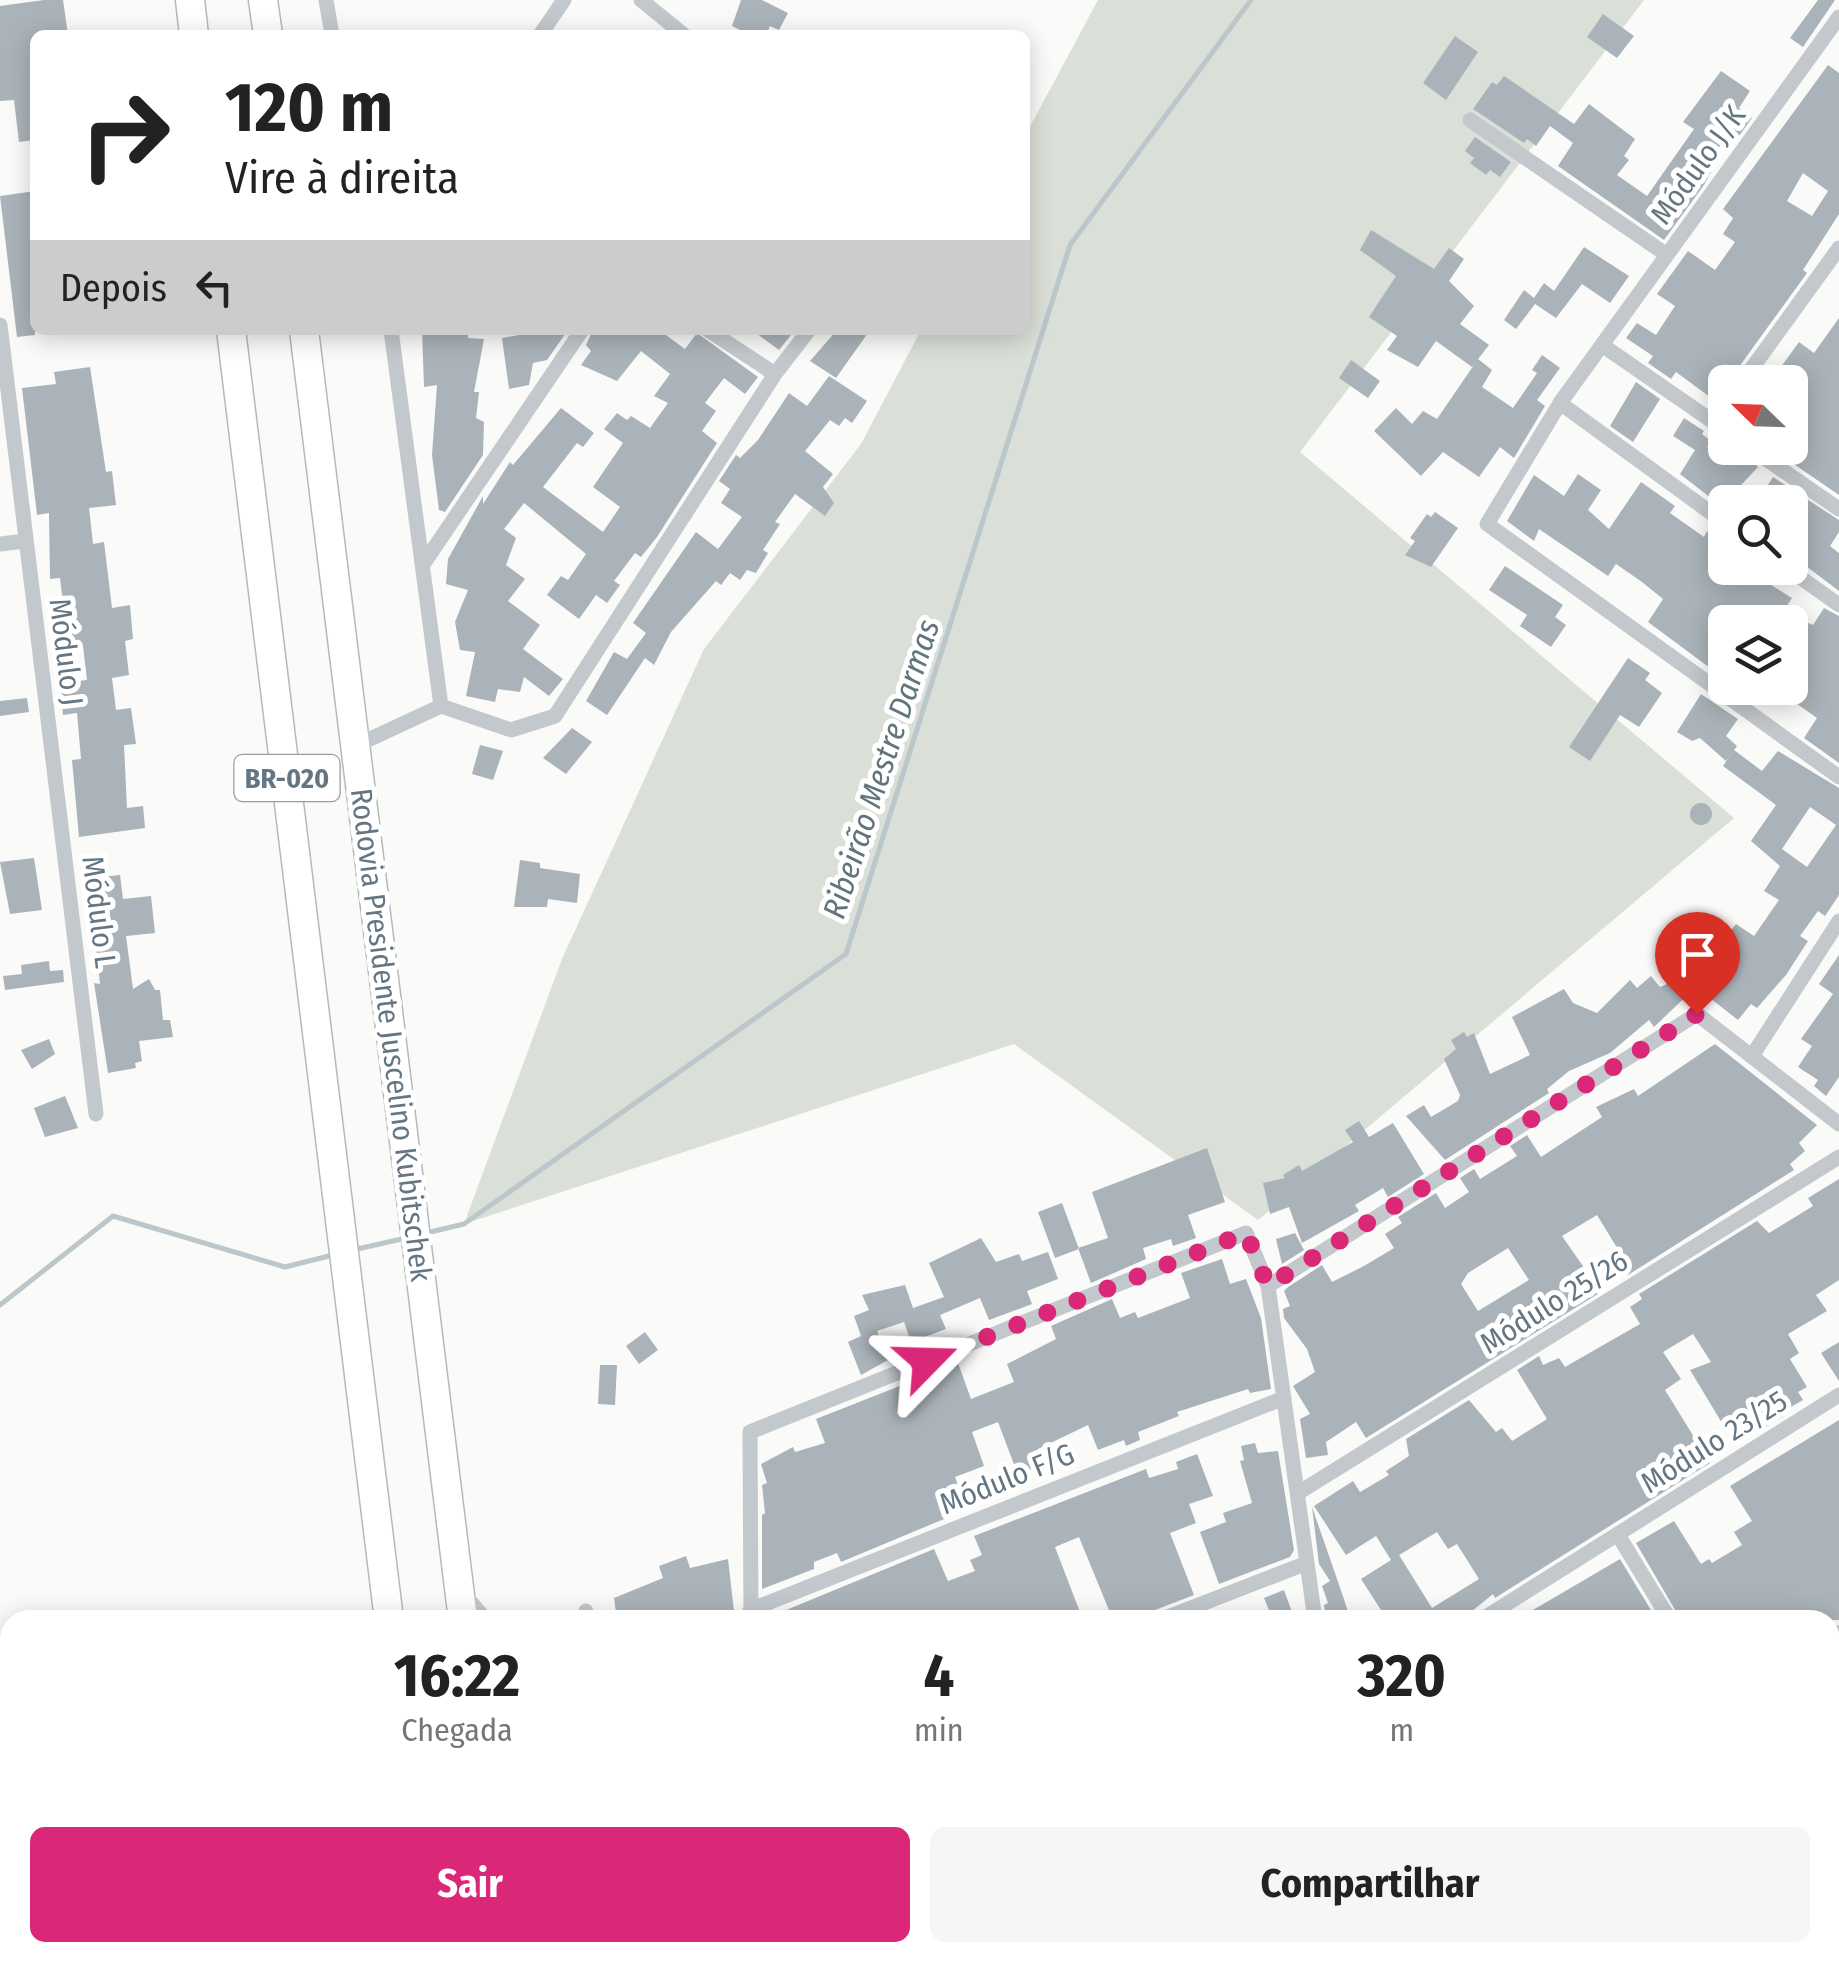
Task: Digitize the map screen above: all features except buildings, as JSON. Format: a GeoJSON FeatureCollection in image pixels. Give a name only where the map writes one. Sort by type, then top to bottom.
{"type":"FeatureCollection","features":[{"type":"Feature","properties":{"kind":"highway"},"geometry":{"type":"LineString","coordinates":[[190,0],[193,30]]}},
{"type":"Feature","properties":{"kind":"highway"},"geometry":{"type":"LineString","coordinates":[[264,0],[267,30]]}},
{"type":"Feature","properties":{"kind":"highway","name":"BR-020"},"geometry":{"type":"LineString","coordinates":[[232,335],[388,1610]]}},
{"type":"Feature","properties":{"kind":"highway","name":"Rodovia Presidente Juscelino Kubitschek"},"geometry":{"type":"LineString","coordinates":[[305,335],[462,1610]]}},
{"type":"Feature","properties":{"kind":"street"},"geometry":{"type":"LineString","coordinates":[[326,0],[331,30]]}},
{"type":"Feature","properties":{"kind":"street"},"geometry":{"type":"LineString","coordinates":[[543,30],[564,0]]}},
{"type":"Feature","properties":{"kind":"street"},"geometry":{"type":"LineString","coordinates":[[641,0],[678,30]]}},
{"type":"Feature","properties":{"kind":"street","name":"Módulo J/K"},"geometry":{"type":"LineString","coordinates":[[1839,17],[1560,404],[1487,524],[1839,777]]}},
{"type":"Feature","properties":{"kind":"street"},"geometry":{"type":"LineString","coordinates":[[1470,120],[1667,256]]}},
{"type":"Feature","properties":{"kind":"street"},"geometry":{"type":"LineString","coordinates":[[1754,365],[1839,248]]}},
{"type":"Feature","properties":{"kind":"street","name":"Módulo J"},"geometry":{"type":"LineString","coordinates":[[0,324],[54,770]]}},
{"type":"Feature","properties":{"kind":"street"},"geometry":{"type":"LineString","coordinates":[[392,335],[441,706]]}},
{"type":"Feature","properties":{"kind":"street"},"geometry":{"type":"LineString","coordinates":[[424,563],[579,335]]}},
{"type":"Feature","properties":{"kind":"street"},"geometry":{"type":"LineString","coordinates":[[716,335],[775,374]]}},
{"type":"Feature","properties":{"kind":"street"},"geometry":{"type":"LineString","coordinates":[[355,746],[441,706],[511,730],[555,716],[775,374],[805,335]]}},
{"type":"Feature","properties":{"kind":"street"},"geometry":{"type":"LineString","coordinates":[[1602,345],[1708,418]]}},
{"type":"Feature","properties":{"kind":"street"},"geometry":{"type":"LineString","coordinates":[[1560,404],[1708,511]]}},
{"type":"Feature","properties":{"kind":"street"},"geometry":{"type":"LineString","coordinates":[[1775,465],[1839,509]]}},
{"type":"Feature","properties":{"kind":"street"},"geometry":{"type":"LineString","coordinates":[[0,544],[25,541]]}},
{"type":"Feature","properties":{"kind":"street"},"geometry":{"type":"LineString","coordinates":[[1808,583],[1839,605]]}},
{"type":"Feature","properties":{"kind":"street","name":"Módulo L"},"geometry":{"type":"LineString","coordinates":[[54,770],[96,1114]]}},
{"type":"Feature","properties":{"kind":"street"},"geometry":{"type":"LineString","coordinates":[[1752,1056],[1839,921]]}},
{"type":"Feature","properties":{"kind":"street"},"geometry":{"type":"LineString","coordinates":[[1268,1286],[1697,1014],[1839,1124]]}},
{"type":"Feature","properties":{"kind":"street","name":"Módulo 25/26"},"geometry":{"type":"LineString","coordinates":[[1298,1493],[1839,1158]]}},
{"type":"Feature","properties":{"kind":"street"},"geometry":{"type":"LineString","coordinates":[[750,1610],[750,1432],[1246,1233],[1268,1286],[1313,1610]]}},
{"type":"Feature","properties":{"kind":"street","name":"Módulo 23/25"},"geometry":{"type":"LineString","coordinates":[[1497,1610],[1839,1395]]}},
{"type":"Feature","properties":{"kind":"street","name":"Módulo F/G"},"geometry":{"type":"LineString","coordinates":[[762,1610],[1284,1398]]}},
{"type":"Feature","properties":{"kind":"street"},"geometry":{"type":"LineString","coordinates":[[1618,1535],[1664,1610]]}},
{"type":"Feature","properties":{"kind":"street"},"geometry":{"type":"LineString","coordinates":[[1186,1610],[1308,1562]]}},
{"type":"Feature","properties":{"kind":"street"},"geometry":{"type":"LineString","coordinates":[[460,1589],[478,1610]]}},
{"type":"Feature","properties":{"kind":"shaded area"},"geometry":{"type":"Polygon","coordinates":[[[1098,0],[1644,0],[1300,452],[1734,818],[1258,1220],[1014,1044],[464,1224],[562,959],[704,649],[861,444],[918,335],[1030,335],[1030,127],[1098,0]]]}},
{"type":"Feature","properties":{"kind":"waterway","name":"Ribeirão Mestre Darmas"},"geometry":{"type":"LineString","coordinates":[[426,1233],[464,1224],[846,954],[1070,245],[1251,0]]}},
{"type":"Feature","properties":{"kind":"waterway","name":"Ribeirão Mestre Darmas"},"geometry":{"type":"LineString","coordinates":[[0,1305],[113,1216],[285,1267],[333,1255]]}},
{"type":"Feature","properties":{"kind":"waterway","name":"Ribeirão Mestre Darmas"},"geometry":{"type":"LineString","coordinates":[[353,1250],[406,1238]]}},
{"type":"Feature","properties":{"kind":"route"},"geometry":{"type":"LineString","coordinates":[[927,1361],[1246,1233],[1268,1286],[1697,1014]]}}]}
